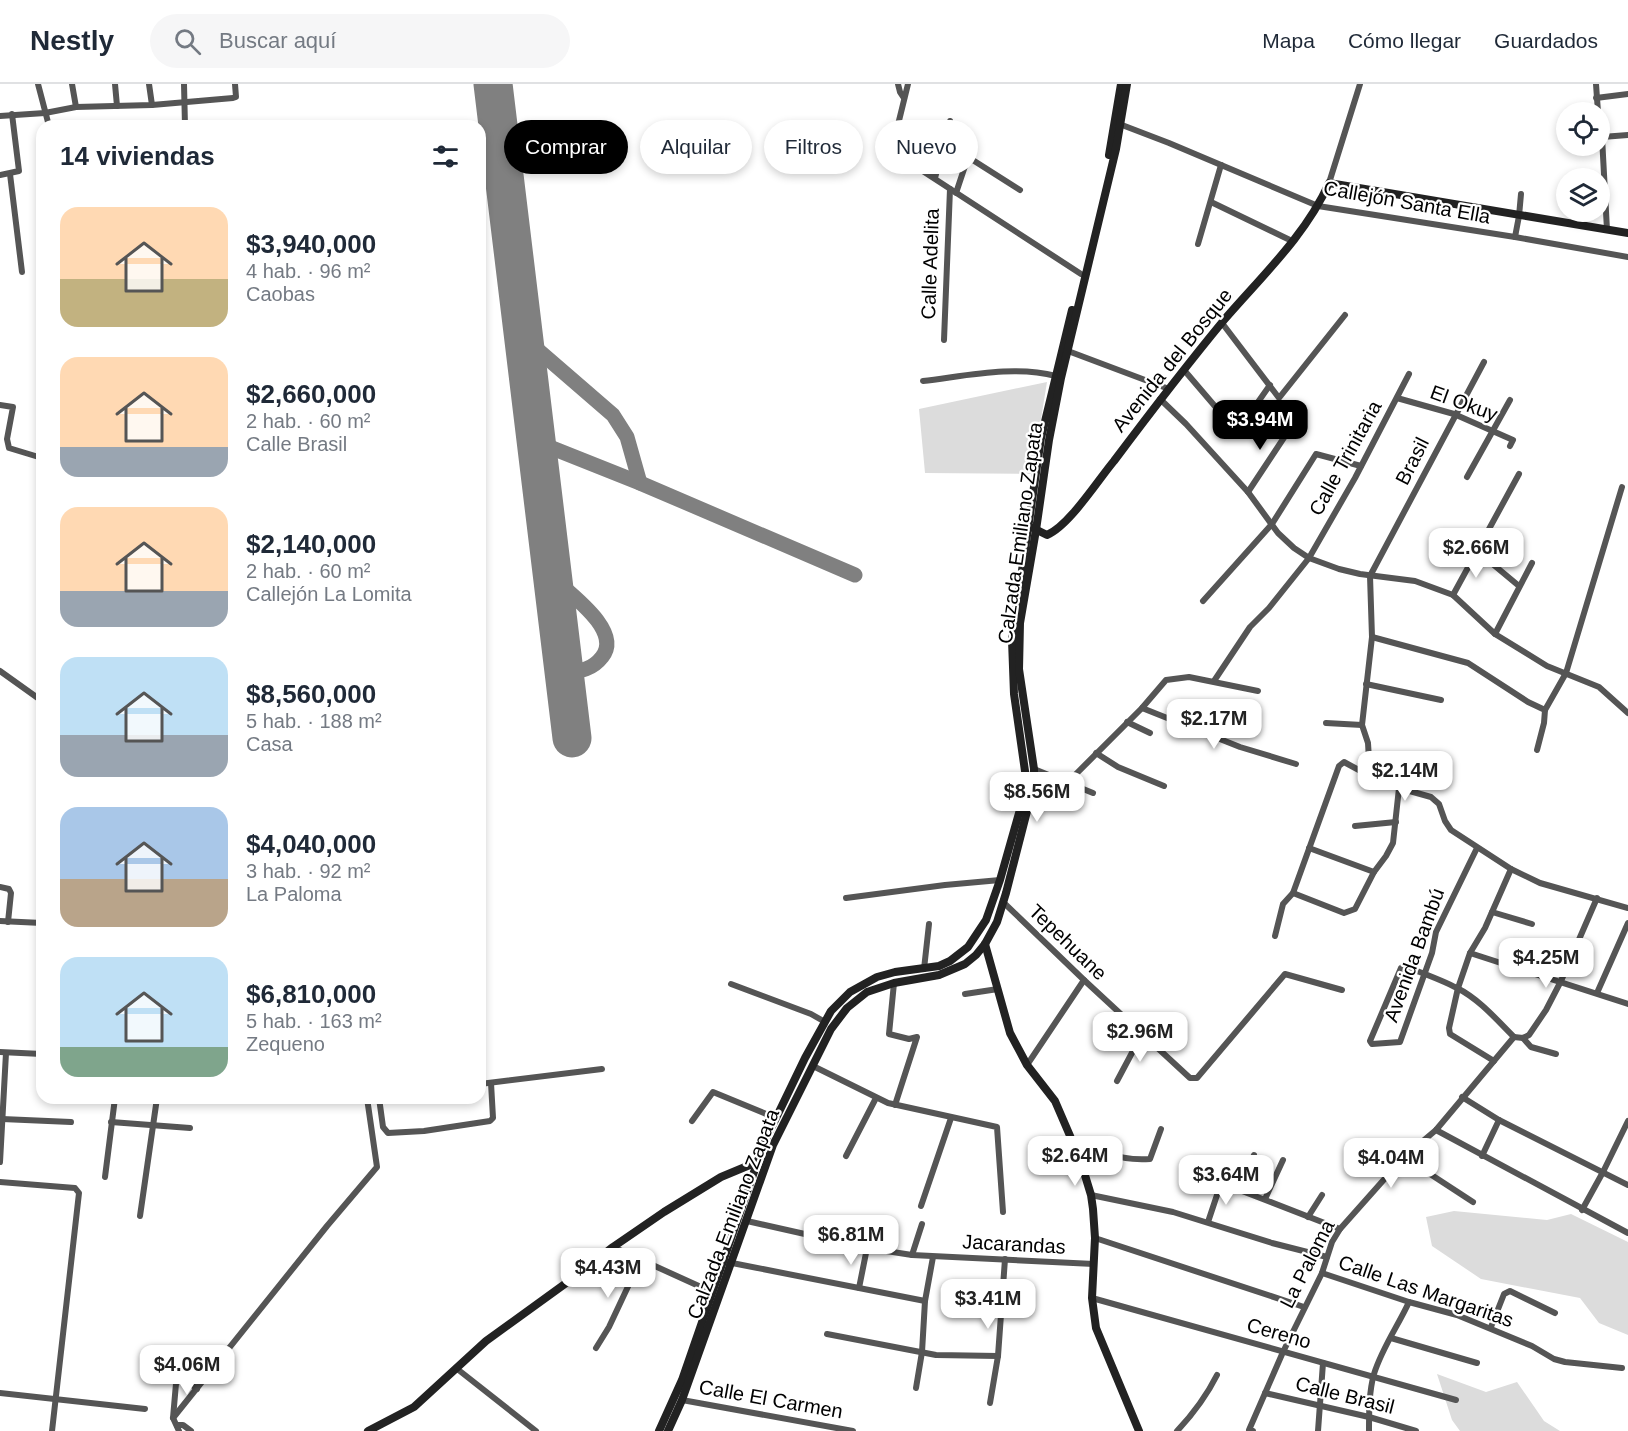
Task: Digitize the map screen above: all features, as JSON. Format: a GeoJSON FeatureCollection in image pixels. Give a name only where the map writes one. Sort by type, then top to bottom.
{"type":"FeatureCollection","features":[{"type":"Feature","properties":{"kind":"main road","name":"Calzada Emiliano Zapata"},"geometry":{"type":"LineString","coordinates":[[668,1431],[682,1400],[757,1162],[776,1118],[825,1022],[838,1003],[865,983],[895,972],[924,969],[950,961],[968,947],[986,920],[1000,880],[1027,785],[1014,694],[1012,640],[1041,438],[1114,149],[1120,84]]}},
{"type":"Feature","properties":{"kind":"main road","name":"Calzada Emiliano Zapata"},"geometry":{"type":"LineString","coordinates":[[660,1431],[682,1380],[712,1292],[747,1221],[773,1145],[831,1029],[847,1008],[867,992],[894,983],[939,975],[965,964],[985,944],[997,922],[1034,784],[1034,769],[1021,693],[1018,640],[1049,440],[1080,289],[1081,274],[1122,125],[1127,84]]}},
{"type":"Feature","properties":{"kind":"main road","name":"Avenida del Bosque"},"geometry":{"type":"LineString","coordinates":[[1036,530],[1047,535],[1057,531],[1083,501],[1160,399],[1292,241],[1318,206],[1329,183]]}},
{"type":"Feature","properties":{"kind":"main road"},"geometry":{"type":"LineString","coordinates":[[1329,183],[1628,233]]}},
{"type":"Feature","properties":{"kind":"main road"},"geometry":{"type":"LineString","coordinates":[[1028,525],[1036,530]]}},
{"type":"Feature","properties":{"kind":"main road"},"geometry":{"type":"LineString","coordinates":[[985,944],[1010,1033],[1027,1065],[1054,1101],[1075,1147],[1091,1195],[1095,1238],[1092,1298],[1096,1328],[1138,1431]]}},
{"type":"Feature","properties":{"kind":"main road"},"geometry":{"type":"LineString","coordinates":[[968,947],[970,952],[976,955]]}},
{"type":"Feature","properties":{"kind":"main road"},"geometry":{"type":"LineString","coordinates":[[368,1431],[414,1407],[486,1341],[580,1274],[613,1247],[721,1177],[757,1162]]}},
{"type":"Feature","properties":{"kind":"street"},"geometry":{"type":"LineString","coordinates":[[38,84],[47,120]]}},
{"type":"Feature","properties":{"kind":"street"},"geometry":{"type":"LineString","coordinates":[[72,84],[76,107]]}},
{"type":"Feature","properties":{"kind":"street"},"geometry":{"type":"LineString","coordinates":[[115,84],[117,106]]}},
{"type":"Feature","properties":{"kind":"street"},"geometry":{"type":"LineString","coordinates":[[149,84],[152,105]]}},
{"type":"Feature","properties":{"kind":"street"},"geometry":{"type":"LineString","coordinates":[[184,84],[185,120]]}},
{"type":"Feature","properties":{"kind":"street"},"geometry":{"type":"LineString","coordinates":[[0,116],[45,113],[76,107],[152,105],[236,97],[235,84]]}},
{"type":"Feature","properties":{"kind":"street"},"geometry":{"type":"LineString","coordinates":[[898,84],[904,98]]}},
{"type":"Feature","properties":{"kind":"street"},"geometry":{"type":"LineString","coordinates":[[908,84],[893,145],[895,153],[1081,274]]}},
{"type":"Feature","properties":{"kind":"street"},"geometry":{"type":"LineString","coordinates":[[1329,183],[1360,84]]}},
{"type":"Feature","properties":{"kind":"street"},"geometry":{"type":"LineString","coordinates":[[1596,84],[1597,102]]}},
{"type":"Feature","properties":{"kind":"street"},"geometry":{"type":"LineString","coordinates":[[1596,98],[1628,94]]}},
{"type":"Feature","properties":{"kind":"street"},"geometry":{"type":"LineString","coordinates":[[0,175],[19,171],[12,114]]}},
{"type":"Feature","properties":{"kind":"street","name":"Callejón Santa Ella"},"geometry":{"type":"LineString","coordinates":[[1122,125],[1318,206],[1628,257]]}},
{"type":"Feature","properties":{"kind":"street"},"geometry":{"type":"LineString","coordinates":[[1610,136],[1628,135]]}},
{"type":"Feature","properties":{"kind":"street"},"geometry":{"type":"LineString","coordinates":[[1603,156],[1607,230]]}},
{"type":"Feature","properties":{"kind":"street"},"geometry":{"type":"LineString","coordinates":[[956,193],[968,157],[1020,190]]}},
{"type":"Feature","properties":{"kind":"street"},"geometry":{"type":"LineString","coordinates":[[1198,244],[1221,165]]}},
{"type":"Feature","properties":{"kind":"street"},"geometry":{"type":"LineString","coordinates":[[10,174],[22,272]]}},
{"type":"Feature","properties":{"kind":"street"},"geometry":{"type":"LineString","coordinates":[[935,178],[936,174]]}},
{"type":"Feature","properties":{"kind":"street","name":"Calle Adelita"},"geometry":{"type":"LineString","coordinates":[[944,340],[950,189]]}},
{"type":"Feature","properties":{"kind":"street"},"geometry":{"type":"LineString","coordinates":[[1515,237],[1520,216],[1521,194]]}},
{"type":"Feature","properties":{"kind":"street"},"geometry":{"type":"LineString","coordinates":[[1211,202],[1292,241]]}},
{"type":"Feature","properties":{"kind":"street"},"geometry":{"type":"LineString","coordinates":[[1222,323],[1279,398],[1345,315]]}},
{"type":"Feature","properties":{"kind":"street"},"geometry":{"type":"LineString","coordinates":[[1068,351],[1169,389]]}},
{"type":"Feature","properties":{"kind":"street","name":"Brasil"},"geometry":{"type":"LineString","coordinates":[[1370,576],[1454,414],[1484,362]]}},
{"type":"Feature","properties":{"kind":"street"},"geometry":{"type":"LineString","coordinates":[[1184,370],[1237,432],[1270,385]]}},
{"type":"Feature","properties":{"kind":"street"},"geometry":{"type":"LineString","coordinates":[[923,381],[1010,372],[1031,372],[1056,376]]}},
{"type":"Feature","properties":{"kind":"street","name":"Calle Trinitaria"},"geometry":{"type":"LineString","coordinates":[[1214,681],[1250,627],[1269,608],[1309,558],[1409,374]]}},
{"type":"Feature","properties":{"kind":"street","name":"El Okuy"},"geometry":{"type":"LineString","coordinates":[[1397,398],[1454,414],[1513,440],[1510,446]]}},
{"type":"Feature","properties":{"kind":"street"},"geometry":{"type":"LineString","coordinates":[[1160,399],[1248,492],[1286,541],[1309,558],[1370,576],[1415,581],[1453,595],[1495,634],[1537,662],[1599,687],[1628,713]]}},
{"type":"Feature","properties":{"kind":"street"},"geometry":{"type":"LineString","coordinates":[[1467,477],[1510,400]]}},
{"type":"Feature","properties":{"kind":"street"},"geometry":{"type":"LineString","coordinates":[[0,405],[13,407],[7,440],[9,448],[36,456]]}},
{"type":"Feature","properties":{"kind":"street"},"geometry":{"type":"LineString","coordinates":[[1248,492],[1293,424]]}},
{"type":"Feature","properties":{"kind":"street"},"geometry":{"type":"LineString","coordinates":[[1203,602],[1272,524],[1316,454],[1361,466]]}},
{"type":"Feature","properties":{"kind":"street"},"geometry":{"type":"LineString","coordinates":[[1453,595],[1519,474]]}},
{"type":"Feature","properties":{"kind":"street"},"geometry":{"type":"LineString","coordinates":[[1536,750],[1544,723],[1545,710],[1566,673],[1622,487]]}},
{"type":"Feature","properties":{"kind":"street"},"geometry":{"type":"LineString","coordinates":[[1477,551],[1519,586]]}},
{"type":"Feature","properties":{"kind":"street"},"geometry":{"type":"LineString","coordinates":[[1495,634],[1532,563]]}},
{"type":"Feature","properties":{"kind":"street"},"geometry":{"type":"LineString","coordinates":[[1370,576],[1372,637],[1362,725],[1368,743],[1370,776]]}},
{"type":"Feature","properties":{"kind":"street"},"geometry":{"type":"LineString","coordinates":[[1372,637],[1468,663],[1505,688],[1545,710]]}},
{"type":"Feature","properties":{"kind":"street"},"geometry":{"type":"LineString","coordinates":[[0,671],[36,696]]}},
{"type":"Feature","properties":{"kind":"street"},"geometry":{"type":"LineString","coordinates":[[1067,783],[1142,708],[1166,680],[1189,677],[1258,691]]}},
{"type":"Feature","properties":{"kind":"street"},"geometry":{"type":"LineString","coordinates":[[1366,684],[1441,700]]}},
{"type":"Feature","properties":{"kind":"street"},"geometry":{"type":"LineString","coordinates":[[1142,708],[1240,747],[1296,764]]}},
{"type":"Feature","properties":{"kind":"street"},"geometry":{"type":"LineString","coordinates":[[1127,722],[1150,733]]}},
{"type":"Feature","properties":{"kind":"street"},"geometry":{"type":"LineString","coordinates":[[1326,723],[1362,725]]}},
{"type":"Feature","properties":{"kind":"street"},"geometry":{"type":"LineString","coordinates":[[1096,753],[1118,767],[1164,786]]}},
{"type":"Feature","properties":{"kind":"street"},"geometry":{"type":"LineString","coordinates":[[1275,936],[1283,904],[1293,893],[1340,763],[1344,762],[1399,788],[1431,797],[1438,804],[1451,830],[1511,869],[1554,888],[1628,908]]}},
{"type":"Feature","properties":{"kind":"street"},"geometry":{"type":"LineString","coordinates":[[1034,769],[1093,793]]}},
{"type":"Feature","properties":{"kind":"street"},"geometry":{"type":"LineString","coordinates":[[1293,893],[1344,913],[1355,909],[1374,872],[1393,843],[1399,788]]}},
{"type":"Feature","properties":{"kind":"street"},"geometry":{"type":"LineString","coordinates":[[1355,826],[1396,822]]}},
{"type":"Feature","properties":{"kind":"street"},"geometry":{"type":"LineString","coordinates":[[1309,848],[1374,872]]}},
{"type":"Feature","properties":{"kind":"street","name":"Avenida Bambú"},"geometry":{"type":"LineString","coordinates":[[1425,974],[1404,966],[1401,968],[1370,1041],[1372,1044],[1400,1042],[1425,974],[1436,932],[1477,848]]}},
{"type":"Feature","properties":{"kind":"street"},"geometry":{"type":"LineString","coordinates":[[1494,1061],[1449,1032],[1458,988],[1470,953],[1511,869]]}},
{"type":"Feature","properties":{"kind":"street"},"geometry":{"type":"LineString","coordinates":[[846,898],[1000,880]]}},
{"type":"Feature","properties":{"kind":"street"},"geometry":{"type":"LineString","coordinates":[[0,887],[9,889],[11,893],[8,922]]}},
{"type":"Feature","properties":{"kind":"street"},"geometry":{"type":"LineString","coordinates":[[1425,974],[1458,988],[1486,1009],[1514,1037],[1523,1038],[1528,1035],[1546,1010],[1597,898]]}},
{"type":"Feature","properties":{"kind":"street","name":"Tepehuane"},"geometry":{"type":"LineString","coordinates":[[1003,902],[1190,1078],[1197,1078],[1285,974],[1342,990]]}},
{"type":"Feature","properties":{"kind":"street"},"geometry":{"type":"LineString","coordinates":[[1492,912],[1532,924]]}},
{"type":"Feature","properties":{"kind":"street"},"geometry":{"type":"LineString","coordinates":[[0,921],[36,922]]}},
{"type":"Feature","properties":{"kind":"street"},"geometry":{"type":"LineString","coordinates":[[1597,993],[1628,923]]}},
{"type":"Feature","properties":{"kind":"street"},"geometry":{"type":"LineString","coordinates":[[924,969],[929,924]]}},
{"type":"Feature","properties":{"kind":"street"},"geometry":{"type":"LineString","coordinates":[[1470,953],[1628,1004]]}},
{"type":"Feature","properties":{"kind":"street"},"geometry":{"type":"LineString","coordinates":[[1027,1065],[1084,980]]}},
{"type":"Feature","properties":{"kind":"street"},"geometry":{"type":"LineString","coordinates":[[894,983],[889,1034],[909,1039],[917,1037],[895,1105]]}},
{"type":"Feature","properties":{"kind":"street"},"geometry":{"type":"LineString","coordinates":[[730,984],[811,1014],[825,1022]]}},
{"type":"Feature","properties":{"kind":"street"},"geometry":{"type":"LineString","coordinates":[[965,994],[998,988]]}},
{"type":"Feature","properties":{"kind":"street"},"geometry":{"type":"LineString","coordinates":[[1117,1081],[1142,1034]]}},
{"type":"Feature","properties":{"kind":"street","name":"La Paloma"},"geometry":{"type":"LineString","coordinates":[[1251,1430],[1283,1352],[1322,1273],[1340,1229],[1404,1157],[1436,1130],[1514,1037]]}},
{"type":"Feature","properties":{"kind":"street"},"geometry":{"type":"LineString","coordinates":[[1523,1038],[1531,1047],[1556,1054]]}},
{"type":"Feature","properties":{"kind":"street"},"geometry":{"type":"LineString","coordinates":[[0,1162],[3,1052],[36,1054]]}},
{"type":"Feature","properties":{"kind":"street"},"geometry":{"type":"LineString","coordinates":[[813,1066],[876,1098],[895,1105],[997,1127],[1003,1212]]}},
{"type":"Feature","properties":{"kind":"street"},"geometry":{"type":"LineString","coordinates":[[486,1083],[602,1070]]}},
{"type":"Feature","properties":{"kind":"street"},"geometry":{"type":"LineString","coordinates":[[380,1104],[383,1127],[388,1133],[490,1121],[493,1118],[491,1083]]}},
{"type":"Feature","properties":{"kind":"street"},"geometry":{"type":"LineString","coordinates":[[692,1121],[714,1092],[776,1118]]}},
{"type":"Feature","properties":{"kind":"street"},"geometry":{"type":"LineString","coordinates":[[1462,1097],[1499,1120],[1628,1185]]}},
{"type":"Feature","properties":{"kind":"street"},"geometry":{"type":"LineString","coordinates":[[846,1156],[876,1098]]}},
{"type":"Feature","properties":{"kind":"street"},"geometry":{"type":"LineString","coordinates":[[105,1178],[114,1104]]}},
{"type":"Feature","properties":{"kind":"street"},"geometry":{"type":"LineString","coordinates":[[140,1216],[156,1104]]}},
{"type":"Feature","properties":{"kind":"street"},"geometry":{"type":"LineString","coordinates":[[173,1418],[377,1167],[368,1104]]}},
{"type":"Feature","properties":{"kind":"street"},"geometry":{"type":"LineString","coordinates":[[921,1206],[951,1118]]}},
{"type":"Feature","properties":{"kind":"street"},"geometry":{"type":"LineString","coordinates":[[2,1119],[71,1122]]}},
{"type":"Feature","properties":{"kind":"street"},"geometry":{"type":"LineString","coordinates":[[1482,1156],[1499,1120]]}},
{"type":"Feature","properties":{"kind":"street"},"geometry":{"type":"LineString","coordinates":[[1582,1210],[1625,1136],[1628,1121]]}},
{"type":"Feature","properties":{"kind":"street"},"geometry":{"type":"LineString","coordinates":[[111,1122],[190,1128]]}},
{"type":"Feature","properties":{"kind":"street"},"geometry":{"type":"LineString","coordinates":[[1075,1147],[1091,1147],[1112,1155],[1150,1159],[1161,1129]]}},
{"type":"Feature","properties":{"kind":"street"},"geometry":{"type":"LineString","coordinates":[[1436,1130],[1628,1233]]}},
{"type":"Feature","properties":{"kind":"street"},"geometry":{"type":"LineString","coordinates":[[1239,1190],[1254,1155]]}},
{"type":"Feature","properties":{"kind":"street"},"geometry":{"type":"LineString","coordinates":[[1404,1157],[1473,1202]]}},
{"type":"Feature","properties":{"kind":"street"},"geometry":{"type":"LineString","coordinates":[[1265,1199],[1283,1160]]}},
{"type":"Feature","properties":{"kind":"street"},"geometry":{"type":"LineString","coordinates":[[1206,1177],[1340,1229]]}},
{"type":"Feature","properties":{"kind":"street"},"geometry":{"type":"LineString","coordinates":[[0,1182],[75,1188],[79,1193],[52,1431]]}},
{"type":"Feature","properties":{"kind":"street"},"geometry":{"type":"LineString","coordinates":[[1208,1222],[1221,1183]]}},
{"type":"Feature","properties":{"kind":"street"},"geometry":{"type":"LineString","coordinates":[[1091,1195],[1173,1212],[1272,1243],[1327,1257]]}},
{"type":"Feature","properties":{"kind":"street"},"geometry":{"type":"LineString","coordinates":[[1308,1217],[1322,1195]]}},
{"type":"Feature","properties":{"kind":"street","name":"Jacarandas"},"geometry":{"type":"LineString","coordinates":[[747,1221],[867,1248],[912,1255],[1094,1264]]}},
{"type":"Feature","properties":{"kind":"street"},"geometry":{"type":"LineString","coordinates":[[912,1255],[922,1224]]}},
{"type":"Feature","properties":{"kind":"street"},"geometry":{"type":"LineString","coordinates":[[1095,1238],[1304,1307]]}},
{"type":"Feature","properties":{"kind":"street"},"geometry":{"type":"LineString","coordinates":[[613,1247],[712,1292]]}},
{"type":"Feature","properties":{"kind":"street"},"geometry":{"type":"LineString","coordinates":[[859,1288],[867,1248]]}},
{"type":"Feature","properties":{"kind":"street"},"geometry":{"type":"LineString","coordinates":[[916,1388],[922,1352],[925,1301],[933,1257]]}},
{"type":"Feature","properties":{"kind":"street"},"geometry":{"type":"LineString","coordinates":[[990,1402],[998,1356],[1005,1259]]}},
{"type":"Feature","properties":{"kind":"street"},"geometry":{"type":"LineString","coordinates":[[596,1348],[609,1327],[640,1261]]}},
{"type":"Feature","properties":{"kind":"street"},"geometry":{"type":"LineString","coordinates":[[727,1262],[925,1301]]}},
{"type":"Feature","properties":{"kind":"street","name":"Calle Las Margaritas"},"geometry":{"type":"LineString","coordinates":[[1322,1273],[1409,1302],[1457,1315],[1532,1346],[1554,1359],[1622,1368]]}},
{"type":"Feature","properties":{"kind":"street"},"geometry":{"type":"LineString","coordinates":[[1491,1328],[1504,1294],[1510,1291],[1556,1312]]}},
{"type":"Feature","properties":{"kind":"street","name":"Cereno"},"geometry":{"type":"LineString","coordinates":[[1092,1298],[1456,1400]]}},
{"type":"Feature","properties":{"kind":"street"},"geometry":{"type":"LineString","coordinates":[[1369,1431],[1373,1377],[1385,1345],[1391,1338],[1409,1302]]}},
{"type":"Feature","properties":{"kind":"street"},"geometry":{"type":"LineString","coordinates":[[957,1303],[1002,1305]]}},
{"type":"Feature","properties":{"kind":"street"},"geometry":{"type":"LineString","coordinates":[[827,1334],[936,1355],[998,1356]]}},
{"type":"Feature","properties":{"kind":"street"},"geometry":{"type":"LineString","coordinates":[[1391,1338],[1477,1363]]}},
{"type":"Feature","properties":{"kind":"street"},"geometry":{"type":"LineString","coordinates":[[171,1361],[177,1372],[197,1389]]}},
{"type":"Feature","properties":{"kind":"street"},"geometry":{"type":"LineString","coordinates":[[1318,1431],[1323,1363]]}},
{"type":"Feature","properties":{"kind":"street"},"geometry":{"type":"LineString","coordinates":[[456,1368],[537,1431]]}},
{"type":"Feature","properties":{"kind":"street"},"geometry":{"type":"LineString","coordinates":[[177,1372],[173,1418],[178,1428],[183,1425],[191,1431]]}},
{"type":"Feature","properties":{"kind":"street"},"geometry":{"type":"LineString","coordinates":[[1177,1431],[1209,1392],[1217,1375]]}},
{"type":"Feature","properties":{"kind":"street"},"geometry":{"type":"LineString","coordinates":[[0,1393],[144,1409]]}},
{"type":"Feature","properties":{"kind":"street","name":"Calle Brasil"},"geometry":{"type":"LineString","coordinates":[[1265,1393],[1369,1417],[1416,1431]]}},
{"type":"Feature","properties":{"kind":"street","name":"Calle El Carmen"},"geometry":{"type":"LineString","coordinates":[[682,1400],[853,1431]]}},
{"type":"Feature","properties":{"kind":"shaded area"},"geometry":{"type":"Polygon","coordinates":[[[1047,382],[1032,474],[925,473],[919,409],[1047,382]]]}},
{"type":"Feature","properties":{"kind":"shaded area"},"geometry":{"type":"Polygon","coordinates":[[[1454,1211],[1547,1220],[1571,1214],[1628,1242],[1628,1335],[1599,1323],[1580,1298],[1481,1279],[1432,1246],[1426,1217],[1454,1211]]]}},
{"type":"Feature","properties":{"kind":"shaded area"},"geometry":{"type":"Polygon","coordinates":[[[1437,1374],[1486,1392],[1517,1382],[1544,1421],[1560,1431],[1460,1431],[1452,1420],[1437,1374]]]}},
{"type":"Feature","properties":{"kind":"taxiway"},"geometry":{"type":"LineString","coordinates":[[524,338],[613,415],[627,437],[640,483]]}},
{"type":"Feature","properties":{"kind":"taxiway"},"geometry":{"type":"LineString","coordinates":[[537,442],[640,483],[855,575]]}},
{"type":"Feature","properties":{"kind":"taxiway"},"geometry":{"type":"LineString","coordinates":[[553,578],[582,603],[606,636],[607,647],[602,657],[594,665],[565,673]]}},
{"type":"Feature","properties":{"kind":"runway"},"geometry":{"type":"LineString","coordinates":[[493,84],[572,738]]}}]}
